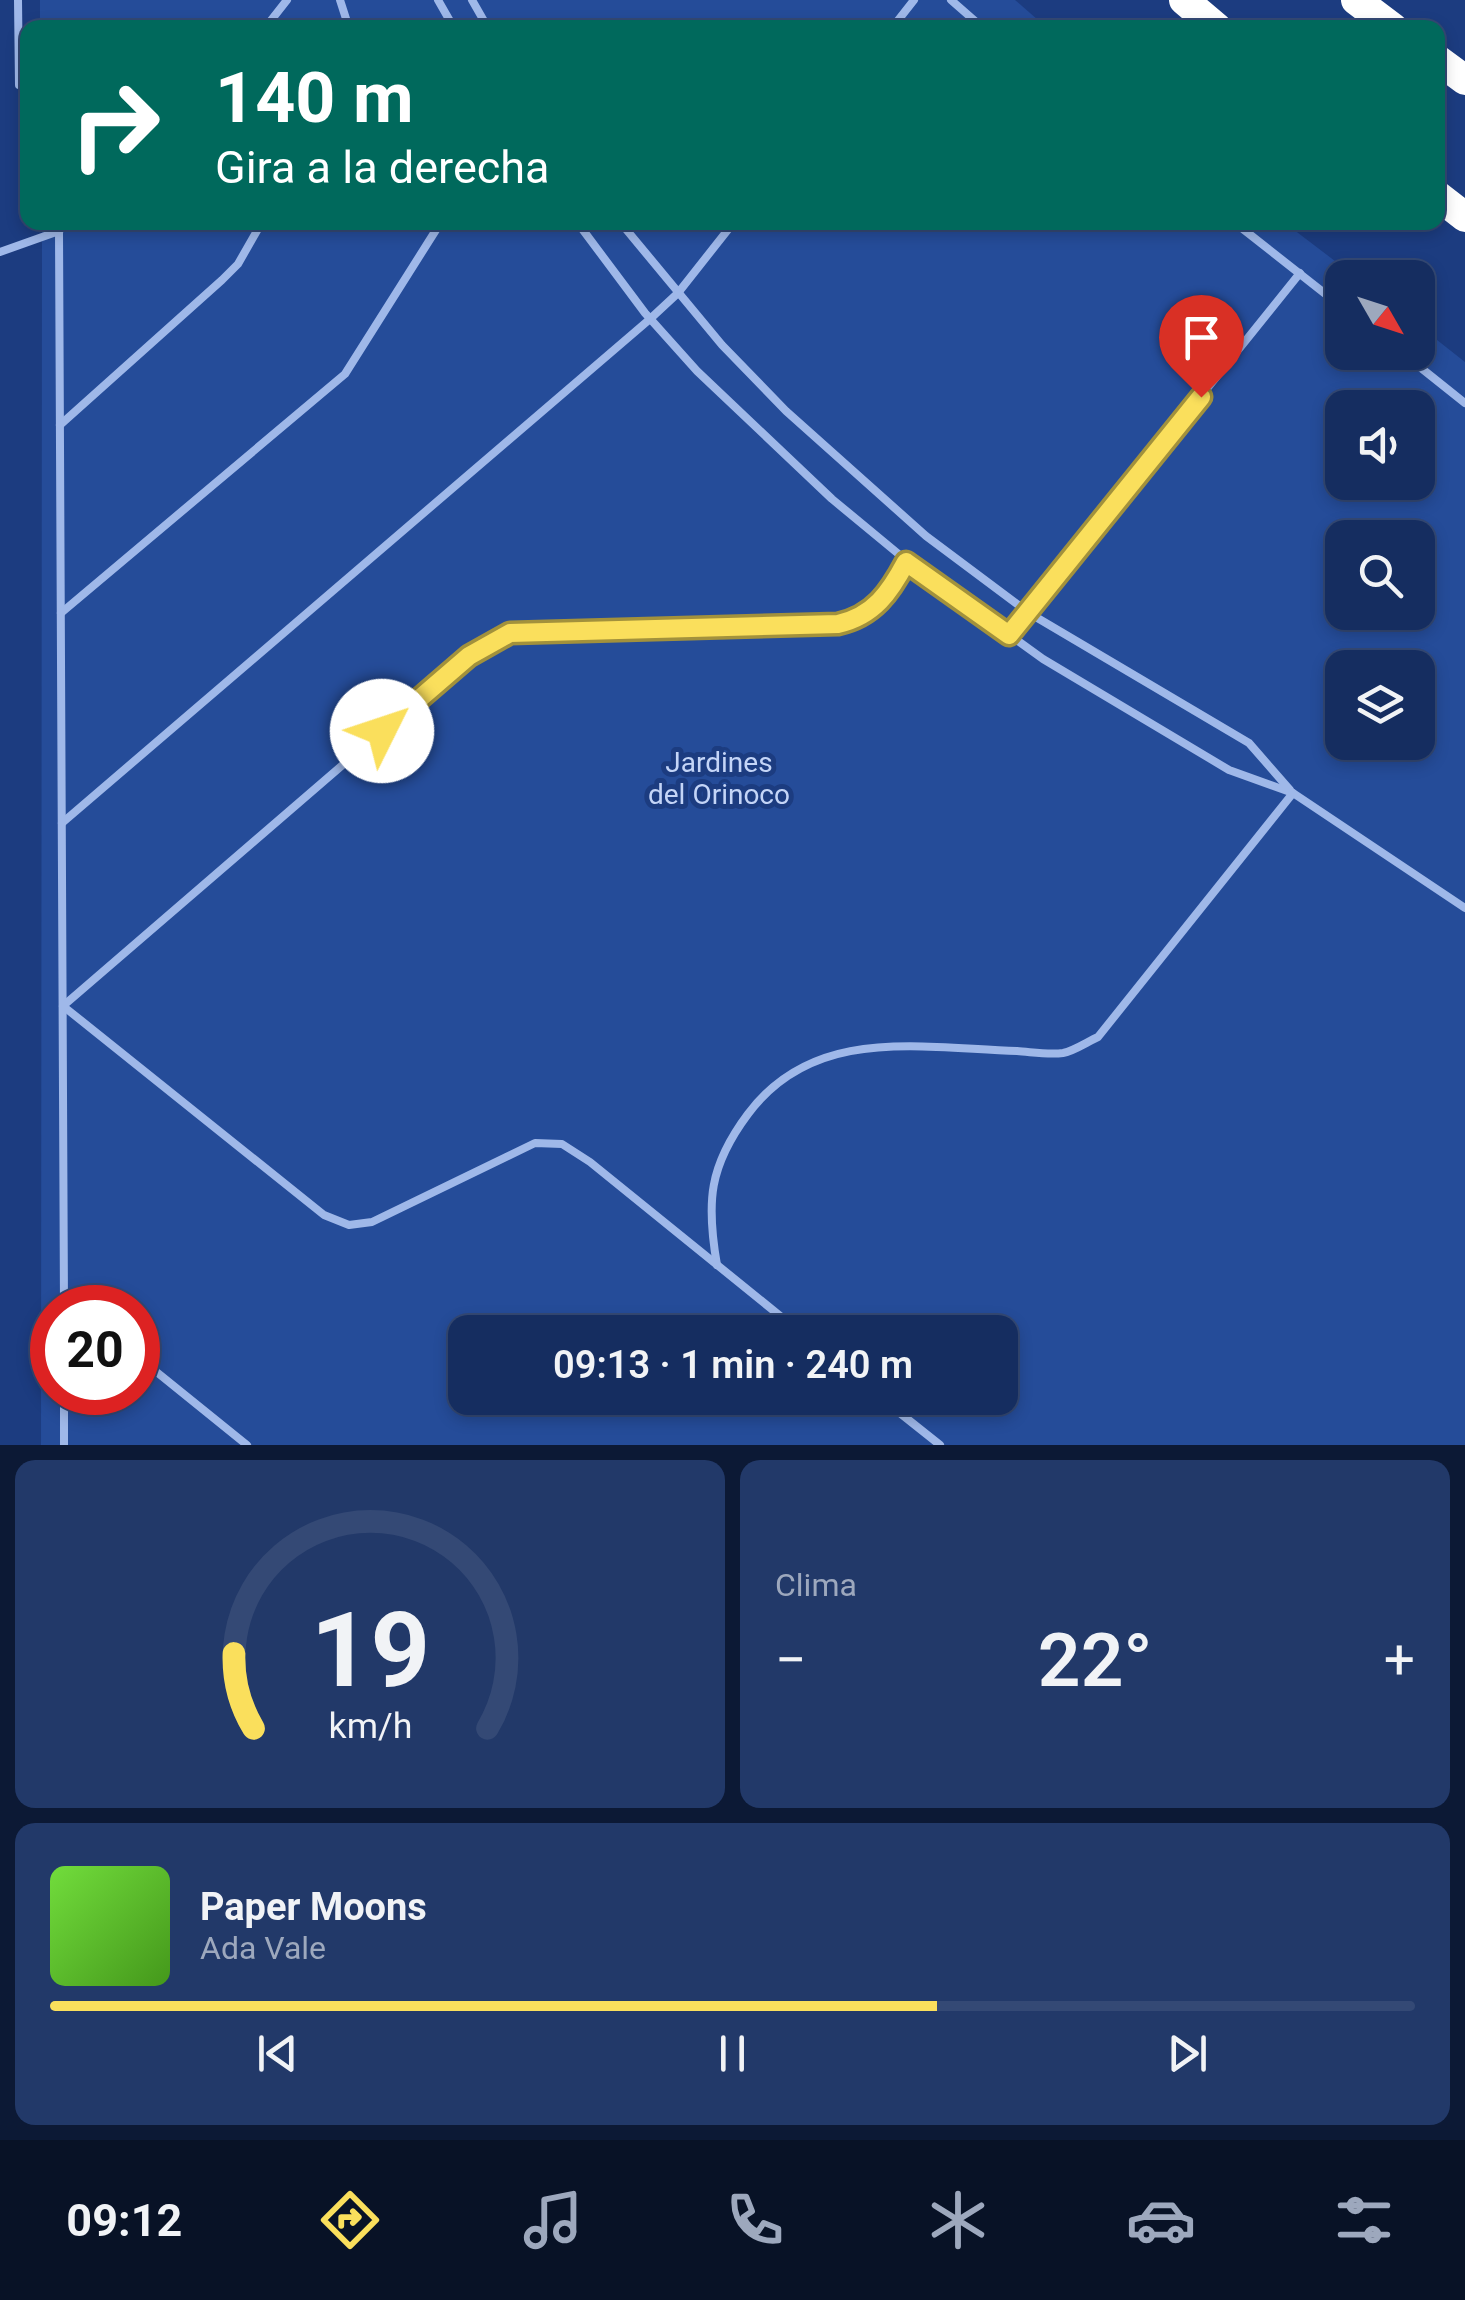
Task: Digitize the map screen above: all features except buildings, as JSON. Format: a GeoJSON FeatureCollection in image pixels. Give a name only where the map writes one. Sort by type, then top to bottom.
{"type":"FeatureCollection","features":[{"type":"Feature","properties":{"kind":"highway"},"geometry":{"type":"LineString","coordinates":[[1184,0],[1208,20]]}},
{"type":"Feature","properties":{"kind":"highway"},"geometry":{"type":"LineString","coordinates":[[1356,0],[1382,20]]}},
{"type":"Feature","properties":{"kind":"highway"},"geometry":{"type":"LineString","coordinates":[[1445,201],[1465,217]]}},
{"type":"Feature","properties":{"kind":"lane"},"geometry":{"type":"LineString","coordinates":[[18,0],[18,85]]}},
{"type":"Feature","properties":{"kind":"lane"},"geometry":{"type":"LineString","coordinates":[[898,20],[914,0]]}},
{"type":"Feature","properties":{"kind":"lane"},"geometry":{"type":"LineString","coordinates":[[951,0],[973,20]]}},
{"type":"Feature","properties":{"kind":"lane"},"geometry":{"type":"LineString","coordinates":[[60,425],[222,280],[238,264],[257,230]]}},
{"type":"Feature","properties":{"kind":"lane"},"geometry":{"type":"LineString","coordinates":[[61,614],[345,374],[436,230]]}},
{"type":"Feature","properties":{"kind":"lane"},"geometry":{"type":"LineString","coordinates":[[583,230],[650,319],[697,371],[832,499],[906,562],[1043,660],[1229,770],[1293,793],[1465,908]]}},
{"type":"Feature","properties":{"kind":"lane"},"geometry":{"type":"LineString","coordinates":[[627,230],[678,293],[786,411],[926,536],[1029,613],[1250,743],[1293,793]]}},
{"type":"Feature","properties":{"kind":"lane"},"geometry":{"type":"LineString","coordinates":[[62,823],[650,319],[678,293],[728,230]]}},
{"type":"Feature","properties":{"kind":"lane"},"geometry":{"type":"LineString","coordinates":[[1244,230],[1325,294]]}},
{"type":"Feature","properties":{"kind":"lane"},"geometry":{"type":"LineString","coordinates":[[0,252],[59,231],[64,1285]]}},
{"type":"Feature","properties":{"kind":"lane"},"geometry":{"type":"LineString","coordinates":[[1009,635],[1300,274]]}},
{"type":"Feature","properties":{"kind":"lane"},"geometry":{"type":"LineString","coordinates":[[1424,370],[1465,403]]}},
{"type":"Feature","properties":{"kind":"lane"},"geometry":{"type":"LineString","coordinates":[[63,1006],[438,682],[492,641],[532,630],[838,624],[860,619],[879,603],[906,562]]}},
{"type":"Feature","properties":{"kind":"lane"},"geometry":{"type":"LineString","coordinates":[[716,1265],[709,1219],[715,1174],[732,1136],[764,1092],[797,1068],[828,1054],[869,1047],[1066,1053],[1098,1037],[1293,793]]}},
{"type":"Feature","properties":{"kind":"lane"},"geometry":{"type":"LineString","coordinates":[[63,1006],[324,1215],[349,1224],[372,1222],[535,1144],[562,1144],[590,1162],[779,1315]]}},
{"type":"Feature","properties":{"kind":"lane"},"geometry":{"type":"LineString","coordinates":[[160,1375],[246,1445]]}},
{"type":"Feature","properties":{"kind":"lane"},"geometry":{"type":"LineString","coordinates":[[64,1415],[64,1445]]}},
{"type":"Feature","properties":{"kind":"lane"},"geometry":{"type":"LineString","coordinates":[[902,1415],[940,1445]]}},
{"type":"Feature","properties":{"kind":"green space"},"geometry":{"type":"Polygon","coordinates":[[[40,0],[1015,0],[1038,20],[40,20],[40,0]]]}},
{"type":"Feature","properties":{"kind":"green space","name":"Jardines del Orinoco"},"geometry":{"type":"Polygon","coordinates":[[[42,230],[1294,230],[1334,260],[1325,260],[1325,370],[1435,370],[1435,338],[1465,362],[1465,1445],[41,1445],[41,1415],[160,1415],[160,1285],[41,1285],[42,230]]]}},
{"type":"Feature","properties":{"kind":"route"},"geometry":{"type":"LineString","coordinates":[[382,731],[469,656],[510,633],[838,624],[860,619],[879,603],[906,562],[1009,635],[1201,397]]}}]}
